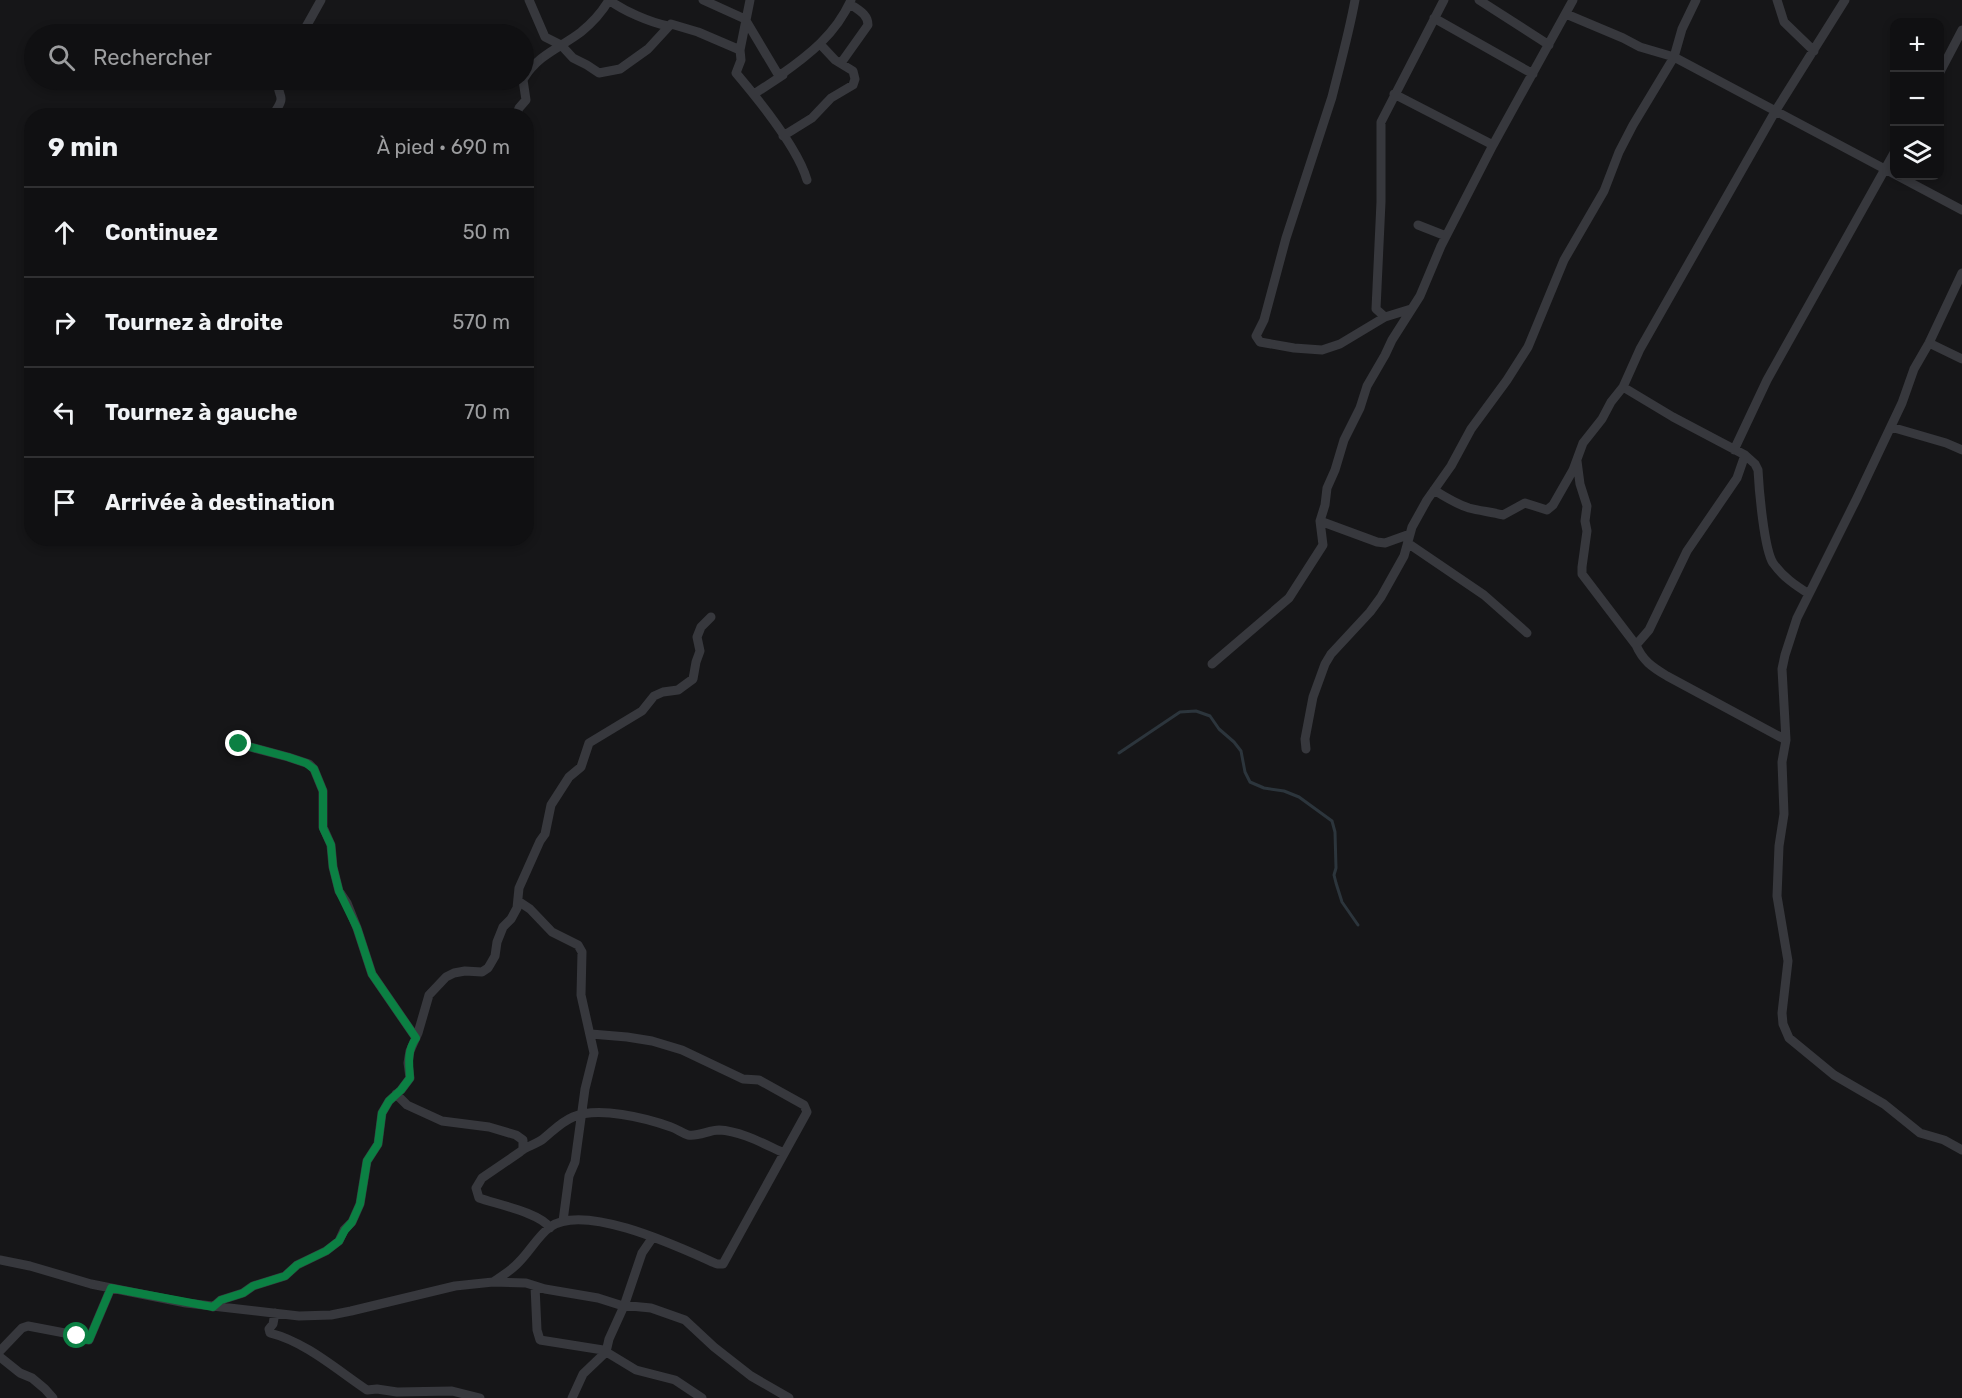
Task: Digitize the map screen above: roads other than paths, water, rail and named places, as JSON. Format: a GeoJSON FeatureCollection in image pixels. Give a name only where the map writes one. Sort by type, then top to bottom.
{"type":"FeatureCollection","features":[{"type":"Feature","properties":{"kind":"street"},"geometry":{"type":"LineString","coordinates":[[308,24],[321,0]]}},
{"type":"Feature","properties":{"kind":"street"},"geometry":{"type":"LineString","coordinates":[[534,65],[538,60],[581,32],[596,18],[609,0],[621,9],[654,23],[688,28],[740,50]]}},
{"type":"Feature","properties":{"kind":"street"},"geometry":{"type":"LineString","coordinates":[[703,0],[745,19],[779,76]]}},
{"type":"Feature","properties":{"kind":"street"},"geometry":{"type":"LineString","coordinates":[[750,0],[740,50],[741,60],[736,74],[754,94],[783,136],[802,165],[807,180]]}},
{"type":"Feature","properties":{"kind":"street"},"geometry":{"type":"LineString","coordinates":[[1355,0],[1345,53],[1286,238],[1264,320],[1256,336],[1260,342],[1322,350],[1340,344],[1385,317],[1411,309]]}},
{"type":"Feature","properties":{"kind":"street"},"geometry":{"type":"LineString","coordinates":[[1385,317],[1376,309],[1382,202],[1381,122],[1444,0]]}},
{"type":"Feature","properties":{"kind":"street"},"geometry":{"type":"LineString","coordinates":[[1479,0],[1549,45]]}},
{"type":"Feature","properties":{"kind":"street"},"geometry":{"type":"LineString","coordinates":[[1212,664],[1289,598],[1323,545],[1320,521],[1327,488],[1347,432],[1360,408],[1371,379],[1426,286],[1446,236],[1573,0]]}},
{"type":"Feature","properties":{"kind":"street"},"geometry":{"type":"LineString","coordinates":[[1306,749],[1305,739],[1313,697],[1325,664],[1331,654],[1381,597],[1404,556],[1412,527],[1451,466],[1471,429],[1528,347],[1564,260],[1604,191],[1633,124],[1674,57],[1682,29],[1696,0]]}},
{"type":"Feature","properties":{"kind":"street"},"geometry":{"type":"LineString","coordinates":[[1777,0],[1784,22],[1814,51]]}},
{"type":"Feature","properties":{"kind":"street"},"geometry":{"type":"LineString","coordinates":[[1434,490],[1449,500],[1471,508],[1503,515],[1524,503],[1547,510],[1553,505],[1583,443],[1623,387],[1640,348],[1776,110],[1845,0]]}},
{"type":"Feature","properties":{"kind":"street"},"geometry":{"type":"LineString","coordinates":[[530,1],[545,36],[561,45],[573,58],[598,73],[620,69],[648,49],[668,26]]}},
{"type":"Feature","properties":{"kind":"street"},"geometry":{"type":"LineString","coordinates":[[779,76],[820,44],[838,25],[851,2],[865,14],[868,25],[841,63]]}},
{"type":"Feature","properties":{"kind":"street"},"geometry":{"type":"LineString","coordinates":[[1566,14],[1640,47],[1674,57],[1962,210]]}},
{"type":"Feature","properties":{"kind":"street"},"geometry":{"type":"LineString","coordinates":[[1434,18],[1533,74]]}},
{"type":"Feature","properties":{"kind":"street"},"geometry":{"type":"LineString","coordinates":[[1944,64],[1962,30]]}},
{"type":"Feature","properties":{"kind":"street"},"geometry":{"type":"LineString","coordinates":[[783,136],[812,118],[831,98],[853,85],[855,79],[853,71],[835,60],[820,44]]}},
{"type":"Feature","properties":{"kind":"street"},"geometry":{"type":"LineString","coordinates":[[754,94],[783,75],[779,76]]}},
{"type":"Feature","properties":{"kind":"street"},"geometry":{"type":"LineString","coordinates":[[278,108],[282,99],[279,90]]}},
{"type":"Feature","properties":{"kind":"street"},"geometry":{"type":"LineString","coordinates":[[519,108],[526,100],[525,90]]}},
{"type":"Feature","properties":{"kind":"street"},"geometry":{"type":"LineString","coordinates":[[1394,94],[1493,145]]}},
{"type":"Feature","properties":{"kind":"street"},"geometry":{"type":"LineString","coordinates":[[1734,450],[1772,370],[1890,161]]}},
{"type":"Feature","properties":{"kind":"street"},"geometry":{"type":"LineString","coordinates":[[1418,225],[1446,236]]}},
{"type":"Feature","properties":{"kind":"street"},"geometry":{"type":"LineString","coordinates":[[1962,273],[1914,369],[1891,427],[1797,618],[1785,655],[1782,669],[1786,740],[1782,762],[1784,814],[1779,846],[1777,897],[1788,961],[1783,997],[1783,1024],[1790,1038],[1834,1076],[1884,1104],[1920,1133],[1944,1140],[1962,1150]]}},
{"type":"Feature","properties":{"kind":"street"},"geometry":{"type":"LineString","coordinates":[[1929,342],[1962,359]]}},
{"type":"Feature","properties":{"kind":"street"},"geometry":{"type":"LineString","coordinates":[[1623,387],[1745,455],[1758,470],[1767,545],[1773,562],[1790,583],[1809,594]]}},
{"type":"Feature","properties":{"kind":"street"},"geometry":{"type":"LineString","coordinates":[[1891,427],[1962,450]]}},
{"type":"Feature","properties":{"kind":"street"},"geometry":{"type":"LineString","coordinates":[[1636,645],[1650,630],[1687,551],[1737,478],[1745,455]]}},
{"type":"Feature","properties":{"kind":"street"},"geometry":{"type":"LineString","coordinates":[[1577,459],[1580,484],[1587,506],[1585,521],[1587,531],[1582,574],[1636,645],[1641,657],[1650,666],[1786,740]]}},
{"type":"Feature","properties":{"kind":"street"},"geometry":{"type":"LineString","coordinates":[[1320,521],[1377,542],[1384,543],[1410,534]]}},
{"type":"Feature","properties":{"kind":"street"},"geometry":{"type":"LineString","coordinates":[[1409,544],[1484,596],[1527,633]]}},
{"type":"Feature","properties":{"kind":"street"},"geometry":{"type":"LineString","coordinates":[[213,1307],[221,1300],[243,1293],[253,1286],[285,1276],[297,1265],[326,1251],[339,1241],[352,1222],[360,1204],[367,1161],[378,1144],[382,1113],[389,1101],[410,1078],[408,1058],[429,995],[446,977],[460,971],[478,972],[488,968],[495,956],[503,927],[514,915],[519,888],[545,834],[551,805],[569,777],[581,767],[588,743],[642,711],[654,696],[678,690],[694,678],[700,651],[697,637],[701,627],[711,617]]}},
{"type":"Feature","properties":{"kind":"street"},"geometry":{"type":"LineString","coordinates":[[239,744],[306,763],[314,769],[323,791],[323,828],[331,845],[339,891],[357,928],[372,974],[416,1038]]}},
{"type":"Feature","properties":{"kind":"street"},"geometry":{"type":"LineString","coordinates":[[518,901],[530,909],[552,932],[581,948],[581,995],[594,1053],[574,1162],[569,1176],[563,1221]]}},
{"type":"Feature","properties":{"kind":"street"},"geometry":{"type":"LineString","coordinates":[[493,1282],[519,1262],[550,1228],[563,1221],[583,1219],[653,1237],[717,1264],[723,1264],[807,1112],[804,1105],[759,1080],[743,1079],[682,1050],[627,1036],[591,1034]]}},
{"type":"Feature","properties":{"kind":"street"},"geometry":{"type":"LineString","coordinates":[[396,1094],[407,1105],[441,1121],[484,1125],[516,1135],[523,1140],[523,1148]]}},
{"type":"Feature","properties":{"kind":"street"},"geometry":{"type":"LineString","coordinates":[[550,1228],[543,1220],[479,1198],[476,1192],[477,1185],[482,1178],[523,1148],[532,1146],[565,1121],[581,1114],[605,1113],[639,1119],[670,1127],[687,1135],[727,1131],[784,1153]]}},
{"type":"Feature","properties":{"kind":"street"},"geometry":{"type":"LineString","coordinates":[[572,1398],[583,1374],[606,1352],[610,1335],[624,1306],[642,1253],[653,1237]]}},
{"type":"Feature","properties":{"kind":"street"},"geometry":{"type":"LineString","coordinates":[[0,1260],[111,1288],[213,1307],[299,1316],[331,1315],[455,1286],[520,1282],[598,1298],[624,1306],[657,1309],[684,1320],[772,1394],[789,1398]]}},
{"type":"Feature","properties":{"kind":"street"},"geometry":{"type":"LineString","coordinates":[[535,1286],[537,1330],[540,1340],[606,1352],[636,1370],[675,1380],[702,1398]]}},
{"type":"Feature","properties":{"kind":"street"},"geometry":{"type":"LineString","coordinates":[[0,1351],[22,1328],[28,1326],[89,1340],[111,1288]]}},
{"type":"Feature","properties":{"kind":"street"},"geometry":{"type":"LineString","coordinates":[[275,1313],[273,1324],[269,1329],[270,1333],[304,1348],[367,1390],[397,1392],[452,1390],[480,1398]]}},
{"type":"Feature","properties":{"kind":"street"},"geometry":{"type":"LineString","coordinates":[[0,1357],[16,1371],[32,1378],[52,1398]]}},
{"type":"Feature","properties":{"kind":"street"},"geometry":{"type":"LineString","coordinates":[[430,1398],[438,1391]]}},
{"type":"Feature","properties":{"kind":"waterway"},"geometry":{"type":"LineString","coordinates":[[1119,753],[1180,712],[1196,711],[1210,716],[1219,729],[1241,751],[1245,772],[1250,782],[1299,797],[1332,821],[1335,832],[1336,868],[1334,875],[1342,902],[1358,925]]}}]}
